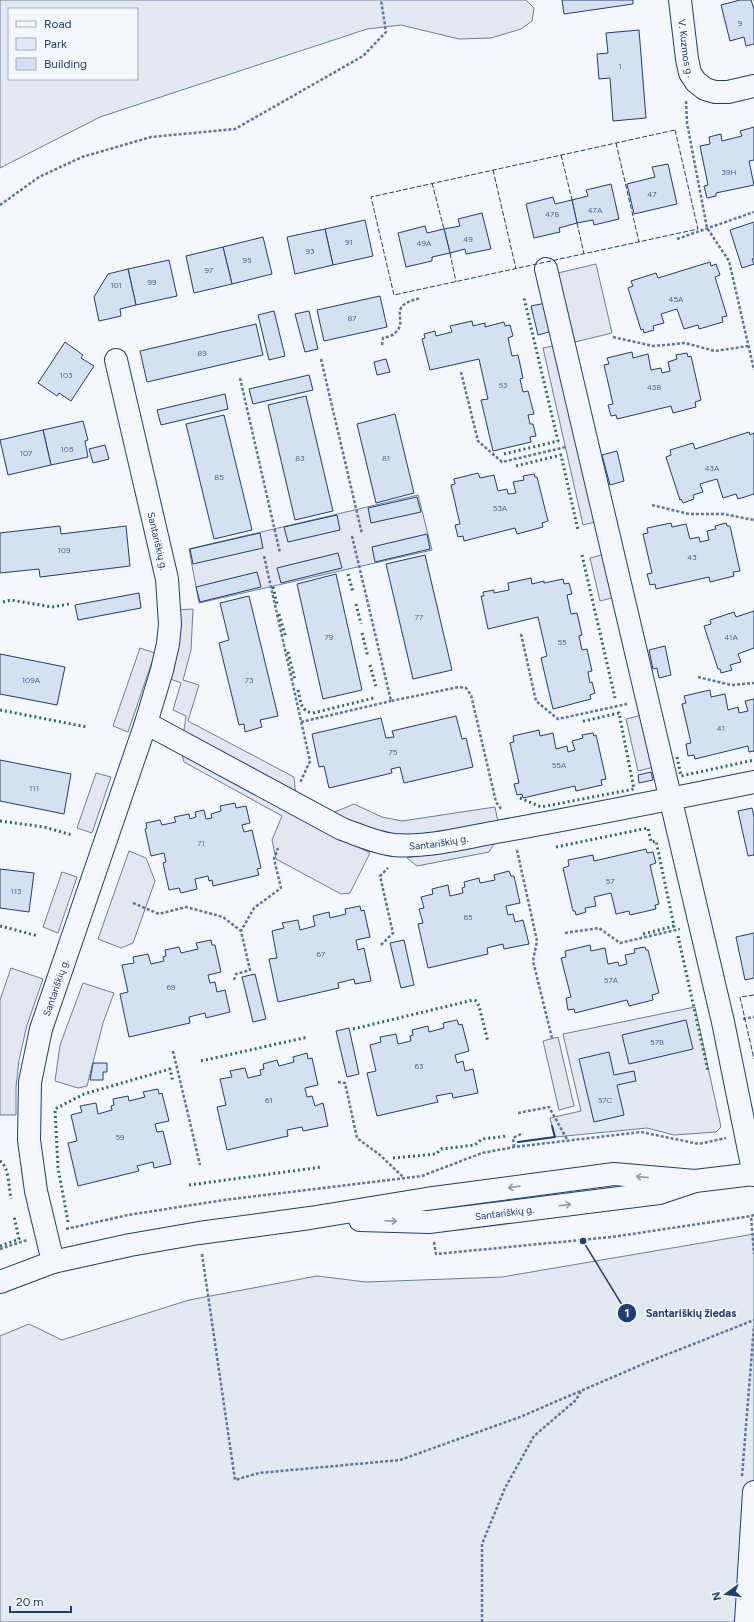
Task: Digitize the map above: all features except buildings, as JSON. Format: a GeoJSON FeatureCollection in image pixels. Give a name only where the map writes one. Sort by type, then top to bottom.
{"type":"FeatureCollection","features":[{"type":"Feature","properties":{"kind":"street","name":"V. Kuzmos g."},"geometry":{"type":"LineString","coordinates":[[680,0],[690,73],[696,82],[704,89],[715,92],[728,92],[754,86]]}},
{"type":"Feature","properties":{"kind":"street"},"geometry":{"type":"LineString","coordinates":[[546,270],[723,1022],[754,1174]]}},
{"type":"Feature","properties":{"kind":"street","name":"Santariškių g."},"geometry":{"type":"LineString","coordinates":[[53,1262],[36,1191],[29,1140],[30,1082],[41,1029],[146,722],[162,670],[168,644],[170,624],[167,579],[116,360]]}},
{"type":"Feature","properties":{"kind":"street","name":"Santariškių g."},"geometry":{"type":"LineString","coordinates":[[146,722],[342,829],[373,841],[394,845],[418,846],[754,782]]}},
{"type":"Feature","properties":{"kind":"street","name":"Santariškių g."},"geometry":{"type":"LineString","coordinates":[[0,1282],[53,1262],[130,1245],[199,1233],[310,1218],[426,1199],[614,1174],[695,1181]]}},
{"type":"Feature","properties":{"kind":"street","name":"Santariškių g."},"geometry":{"type":"LineString","coordinates":[[310,1218],[429,1222],[659,1193],[695,1181],[754,1174]]}},
{"type":"Feature","properties":{"kind":"street"},"geometry":{"type":"LineString","coordinates":[[746,1622],[754,1492]]}},
{"type":"Feature","properties":{"kind":"path"},"geometry":{"type":"LineString","coordinates":[[0,205],[39,177],[82,157],[151,137],[235,129],[363,56],[386,32],[381,0]]}},
{"type":"Feature","properties":{"kind":"path"},"geometry":{"type":"LineString","coordinates":[[687,123],[707,228],[729,261],[754,370]]}},
{"type":"Feature","properties":{"kind":"path"},"geometry":{"type":"LineString","coordinates":[[677,239],[754,212]]}},
{"type":"Feature","properties":{"kind":"path"},"geometry":{"type":"LineString","coordinates":[[382,345],[383,338],[394,334],[400,327],[400,309],[407,301],[421,298]]}},
{"type":"Feature","properties":{"kind":"path"},"geometry":{"type":"LineString","coordinates":[[613,336],[653,346],[685,343],[715,351],[748,346]]}},
{"type":"Feature","properties":{"kind":"path"},"geometry":{"type":"LineString","coordinates":[[321,359],[362,534]]}},
{"type":"Feature","properties":{"kind":"path"},"geometry":{"type":"LineString","coordinates":[[461,372],[478,441],[502,462],[586,442]]}},
{"type":"Feature","properties":{"kind":"path"},"geometry":{"type":"LineString","coordinates":[[240,378],[280,553]]}},
{"type":"Feature","properties":{"kind":"path"},"geometry":{"type":"LineString","coordinates":[[652,505],[689,514],[722,514],[754,520]]}},
{"type":"Feature","properties":{"kind":"path"},"geometry":{"type":"LineString","coordinates":[[352,536],[391,701]]}},
{"type":"Feature","properties":{"kind":"path"},"geometry":{"type":"LineString","coordinates":[[264,556],[310,761],[291,801]]}},
{"type":"Feature","properties":{"kind":"path"},"geometry":{"type":"LineString","coordinates":[[521,634],[536,702],[558,719],[647,700]]}},
{"type":"Feature","properties":{"kind":"path"},"geometry":{"type":"LineString","coordinates":[[698,677],[731,685],[754,683]]}},
{"type":"Feature","properties":{"kind":"path"},"geometry":{"type":"LineString","coordinates":[[302,722],[391,701],[459,687],[466,688],[471,695],[496,802],[507,817],[512,829],[537,941],[533,961],[535,972],[552,1038]]}},
{"type":"Feature","properties":{"kind":"path"},"geometry":{"type":"LineString","coordinates":[[241,931],[254,908],[280,888],[274,859],[278,848]]}},
{"type":"Feature","properties":{"kind":"path"},"geometry":{"type":"LineString","coordinates":[[381,945],[393,933],[380,876],[388,868]]}},
{"type":"Feature","properties":{"kind":"path"},"geometry":{"type":"LineString","coordinates":[[133,903],[158,914],[186,907],[223,917],[241,931],[250,970],[236,974],[234,980]]}},
{"type":"Feature","properties":{"kind":"path"},"geometry":{"type":"LineString","coordinates":[[565,933],[599,928],[620,943],[700,925]]}},
{"type":"Feature","properties":{"kind":"path"},"geometry":{"type":"LineString","coordinates":[[172,1051],[200,1164]]}},
{"type":"Feature","properties":{"kind":"path"},"geometry":{"type":"LineString","coordinates":[[338,1082],[344,1083],[358,1138],[380,1155],[404,1178]]}},
{"type":"Feature","properties":{"kind":"path"},"geometry":{"type":"LineString","coordinates":[[518,1113],[549,1107],[568,1141]]}},
{"type":"Feature","properties":{"kind":"path"},"geometry":{"type":"LineString","coordinates":[[0,1249],[46,1234],[135,1214],[224,1200],[422,1176],[482,1153],[514,1147],[641,1132],[699,1144],[732,1136]]}},
{"type":"Feature","properties":{"kind":"path"},"geometry":{"type":"LineString","coordinates":[[514,1147],[513,1138],[523,1133]]}},
{"type":"Feature","properties":{"kind":"path"},"geometry":{"type":"LineString","coordinates":[[422,1176],[426,1199]]}},
{"type":"Feature","properties":{"kind":"path"},"geometry":{"type":"LineString","coordinates":[[429,1222],[436,1254],[612,1237],[752,1216],[754,1254]]}},
{"type":"Feature","properties":{"kind":"path"},"geometry":{"type":"LineString","coordinates":[[199,1233],[235,1480],[259,1473],[400,1460],[520,1417],[648,1362],[754,1320]]}},
{"type":"Feature","properties":{"kind":"path"},"geometry":{"type":"LineString","coordinates":[[482,1622],[482,1544],[505,1488],[534,1436],[576,1400],[581,1391]]}},
{"type":"Feature","properties":{"kind":"green space"},"geometry":{"type":"Polygon","coordinates":[[[0,0],[526,0],[534,8],[532,21],[521,29],[491,38],[459,39],[401,25],[367,29],[100,117],[0,168],[0,0]]]}},
{"type":"Feature","properties":{"kind":"green space"},"geometry":{"type":"Polygon","coordinates":[[[695,1007],[721,1127],[716,1132],[674,1135],[647,1128],[555,1137],[550,1118],[581,1111],[563,1034],[695,1007]]]}},
{"type":"Feature","properties":{"kind":"green space"},"geometry":{"type":"Polygon","coordinates":[[[558,1037],[574,1106],[559,1110],[543,1041],[558,1037]]]}},
{"type":"Feature","properties":{"kind":"green space"},"geometry":{"type":"Polygon","coordinates":[[[754,1234],[754,1622],[0,1622],[0,1336],[29,1324],[62,1340],[189,1300],[317,1276],[366,1282],[502,1277],[754,1234]]]}},
{"type":"Feature","properties":{"kind":"shaded area"},"geometry":{"type":"Polygon","coordinates":[[[596,264],[612,333],[575,342],[558,273],[596,264]]]}},
{"type":"Feature","properties":{"kind":"shaded area"},"geometry":{"type":"Polygon","coordinates":[[[558,345],[599,521],[583,525],[543,348],[558,345]]]}},
{"type":"Feature","properties":{"kind":"shaded area"},"geometry":{"type":"Polygon","coordinates":[[[418,495],[432,550],[199,603],[189,549],[418,495]]]}},
{"type":"Feature","properties":{"kind":"shaded area"},"geometry":{"type":"Polygon","coordinates":[[[605,554],[616,597],[600,601],[590,558],[605,554]]]}},
{"type":"Feature","properties":{"kind":"shaded area"},"geometry":{"type":"Polygon","coordinates":[[[193,609],[191,650],[183,680],[199,685],[188,721],[294,777],[296,797],[183,737],[186,716],[173,710],[181,683],[165,677],[175,610],[193,609]]]}},
{"type":"Feature","properties":{"kind":"shaded area"},"geometry":{"type":"Polygon","coordinates":[[[140,648],[155,653],[128,732],[113,726],[140,648]]]}},
{"type":"Feature","properties":{"kind":"shaded area"},"geometry":{"type":"Polygon","coordinates":[[[642,715],[654,767],[638,771],[626,719],[642,715]]]}},
{"type":"Feature","properties":{"kind":"shaded area"},"geometry":{"type":"Polygon","coordinates":[[[181,751],[281,808],[370,853],[350,893],[341,894],[276,859],[272,840],[282,816],[184,762],[181,751]]]}},
{"type":"Feature","properties":{"kind":"shaded area"},"geometry":{"type":"Polygon","coordinates":[[[96,773],[111,777],[92,833],[77,828],[96,773]]]}},
{"type":"Feature","properties":{"kind":"shaded area"},"geometry":{"type":"Polygon","coordinates":[[[354,804],[382,817],[402,821],[495,807],[499,827],[399,841],[330,814],[354,804]]]}},
{"type":"Feature","properties":{"kind":"shaded area"},"geometry":{"type":"Polygon","coordinates":[[[495,842],[489,852],[417,866],[407,858],[495,842]]]}},
{"type":"Feature","properties":{"kind":"shaded area"},"geometry":{"type":"Polygon","coordinates":[[[129,851],[146,858],[155,881],[133,943],[121,948],[98,939],[129,851]]]}},
{"type":"Feature","properties":{"kind":"shaded area"},"geometry":{"type":"Polygon","coordinates":[[[62,872],[77,877],[58,933],[43,927],[62,872]]]}},
{"type":"Feature","properties":{"kind":"shaded area"},"geometry":{"type":"Polygon","coordinates":[[[11,968],[43,979],[27,1025],[19,1060],[16,1087],[16,1115],[0,1115],[0,1000],[11,968]]]}},
{"type":"Feature","properties":{"kind":"shaded area"},"geometry":{"type":"Polygon","coordinates":[[[83,983],[114,993],[103,1023],[87,1086],[78,1088],[55,1081],[60,1045],[83,983]]]}},
{"type":"Feature","properties":{"kind":"hedge"},"geometry":{"type":"LineString","coordinates":[[504,454],[558,441],[524,298]]}},
{"type":"Feature","properties":{"kind":"hedge"},"geometry":{"type":"LineString","coordinates":[[516,466],[561,455],[578,530]]}},
{"type":"Feature","properties":{"kind":"hedge"},"geometry":{"type":"LineString","coordinates":[[582,555],[615,698]]}},
{"type":"Feature","properties":{"kind":"hedge"},"geometry":{"type":"LineString","coordinates":[[348,574],[353,592]]}},
{"type":"Feature","properties":{"kind":"hedge"},"geometry":{"type":"LineString","coordinates":[[273,587],[277,604]]}},
{"type":"Feature","properties":{"kind":"hedge"},"geometry":{"type":"LineString","coordinates":[[3,602],[11,600],[52,607],[69,604]]}},
{"type":"Feature","properties":{"kind":"hedge"},"geometry":{"type":"LineString","coordinates":[[356,604],[361,624]]}},
{"type":"Feature","properties":{"kind":"hedge"},"geometry":{"type":"LineString","coordinates":[[279,614],[286,638]]}},
{"type":"Feature","properties":{"kind":"hedge"},"geometry":{"type":"LineString","coordinates":[[362,633],[368,657]]}},
{"type":"Feature","properties":{"kind":"hedge"},"geometry":{"type":"LineString","coordinates":[[288,652],[295,680]]}},
{"type":"Feature","properties":{"kind":"hedge"},"geometry":{"type":"LineString","coordinates":[[370,665],[376,687]]}},
{"type":"Feature","properties":{"kind":"hedge"},"geometry":{"type":"LineString","coordinates":[[298,690],[303,708],[313,713],[374,698]]}},
{"type":"Feature","properties":{"kind":"hedge"},"geometry":{"type":"LineString","coordinates":[[0,710],[87,727]]}},
{"type":"Feature","properties":{"kind":"hedge"},"geometry":{"type":"LineString","coordinates":[[520,798],[541,807],[634,789],[619,713],[580,722]]}},
{"type":"Feature","properties":{"kind":"hedge"},"geometry":{"type":"LineString","coordinates":[[677,757],[681,776],[754,760]]}},
{"type":"Feature","properties":{"kind":"hedge"},"geometry":{"type":"LineString","coordinates":[[0,821],[44,827],[72,835]]}},
{"type":"Feature","properties":{"kind":"hedge"},"geometry":{"type":"LineString","coordinates":[[556,847],[648,828],[651,842],[656,841],[674,926],[643,934]]}},
{"type":"Feature","properties":{"kind":"hedge"},"geometry":{"type":"LineString","coordinates":[[0,926],[38,936]]}},
{"type":"Feature","properties":{"kind":"hedge"},"geometry":{"type":"LineString","coordinates":[[678,936],[708,1071]]}},
{"type":"Feature","properties":{"kind":"hedge"},"geometry":{"type":"LineString","coordinates":[[353,1029],[473,1000],[476,1001],[479,1006],[488,1042]]}},
{"type":"Feature","properties":{"kind":"hedge"},"geometry":{"type":"LineString","coordinates":[[201,1061],[308,1037]]}},
{"type":"Feature","properties":{"kind":"hedge"},"geometry":{"type":"LineString","coordinates":[[68,1222],[58,1168],[55,1109],[84,1094],[170,1069],[173,1082]]}},
{"type":"Feature","properties":{"kind":"hedge"},"geometry":{"type":"LineString","coordinates":[[393,1158],[436,1154],[441,1149],[475,1145],[482,1139],[508,1136]]}},
{"type":"Feature","properties":{"kind":"hedge"},"geometry":{"type":"LineString","coordinates":[[0,1161],[7,1173],[11,1199]]}},
{"type":"Feature","properties":{"kind":"hedge"},"geometry":{"type":"LineString","coordinates":[[189,1185],[322,1167]]}},
{"type":"Feature","properties":{"kind":"hedge"},"geometry":{"type":"LineString","coordinates":[[0,1246],[19,1239],[14,1216]]}},
{"type":"Feature","properties":{"kind":"fence"},"geometry":{"type":"LineString","coordinates":[[675,130],[698,229],[394,295],[371,197],[675,130]]}},
{"type":"Feature","properties":{"kind":"fence"},"geometry":{"type":"LineString","coordinates":[[616,143],[639,242]]}},
{"type":"Feature","properties":{"kind":"fence"},"geometry":{"type":"LineString","coordinates":[[561,155],[572,200]]}},
{"type":"Feature","properties":{"kind":"fence"},"geometry":{"type":"LineString","coordinates":[[493,170],[516,269]]}},
{"type":"Feature","properties":{"kind":"fence"},"geometry":{"type":"LineString","coordinates":[[432,183],[444,229]]}},
{"type":"Feature","properties":{"kind":"fence"},"geometry":{"type":"LineString","coordinates":[[577,223],[584,254]]}},
{"type":"Feature","properties":{"kind":"fence"},"geometry":{"type":"LineString","coordinates":[[450,253],[456,282]]}},
{"type":"Feature","properties":{"kind":"fence"},"geometry":{"type":"LineString","coordinates":[[754,995],[740,997],[754,1059]]}},
{"type":"Feature","properties":{"kind":"wall"},"geometry":{"type":"LineString","coordinates":[[518,1142],[555,1137],[552,1126]]}},
{"type":"Feature","properties":{"kind":"place","name":"Santariškių žiedas"},"geometry":{"type":"Point","coordinates":[583,1241]}}]}
